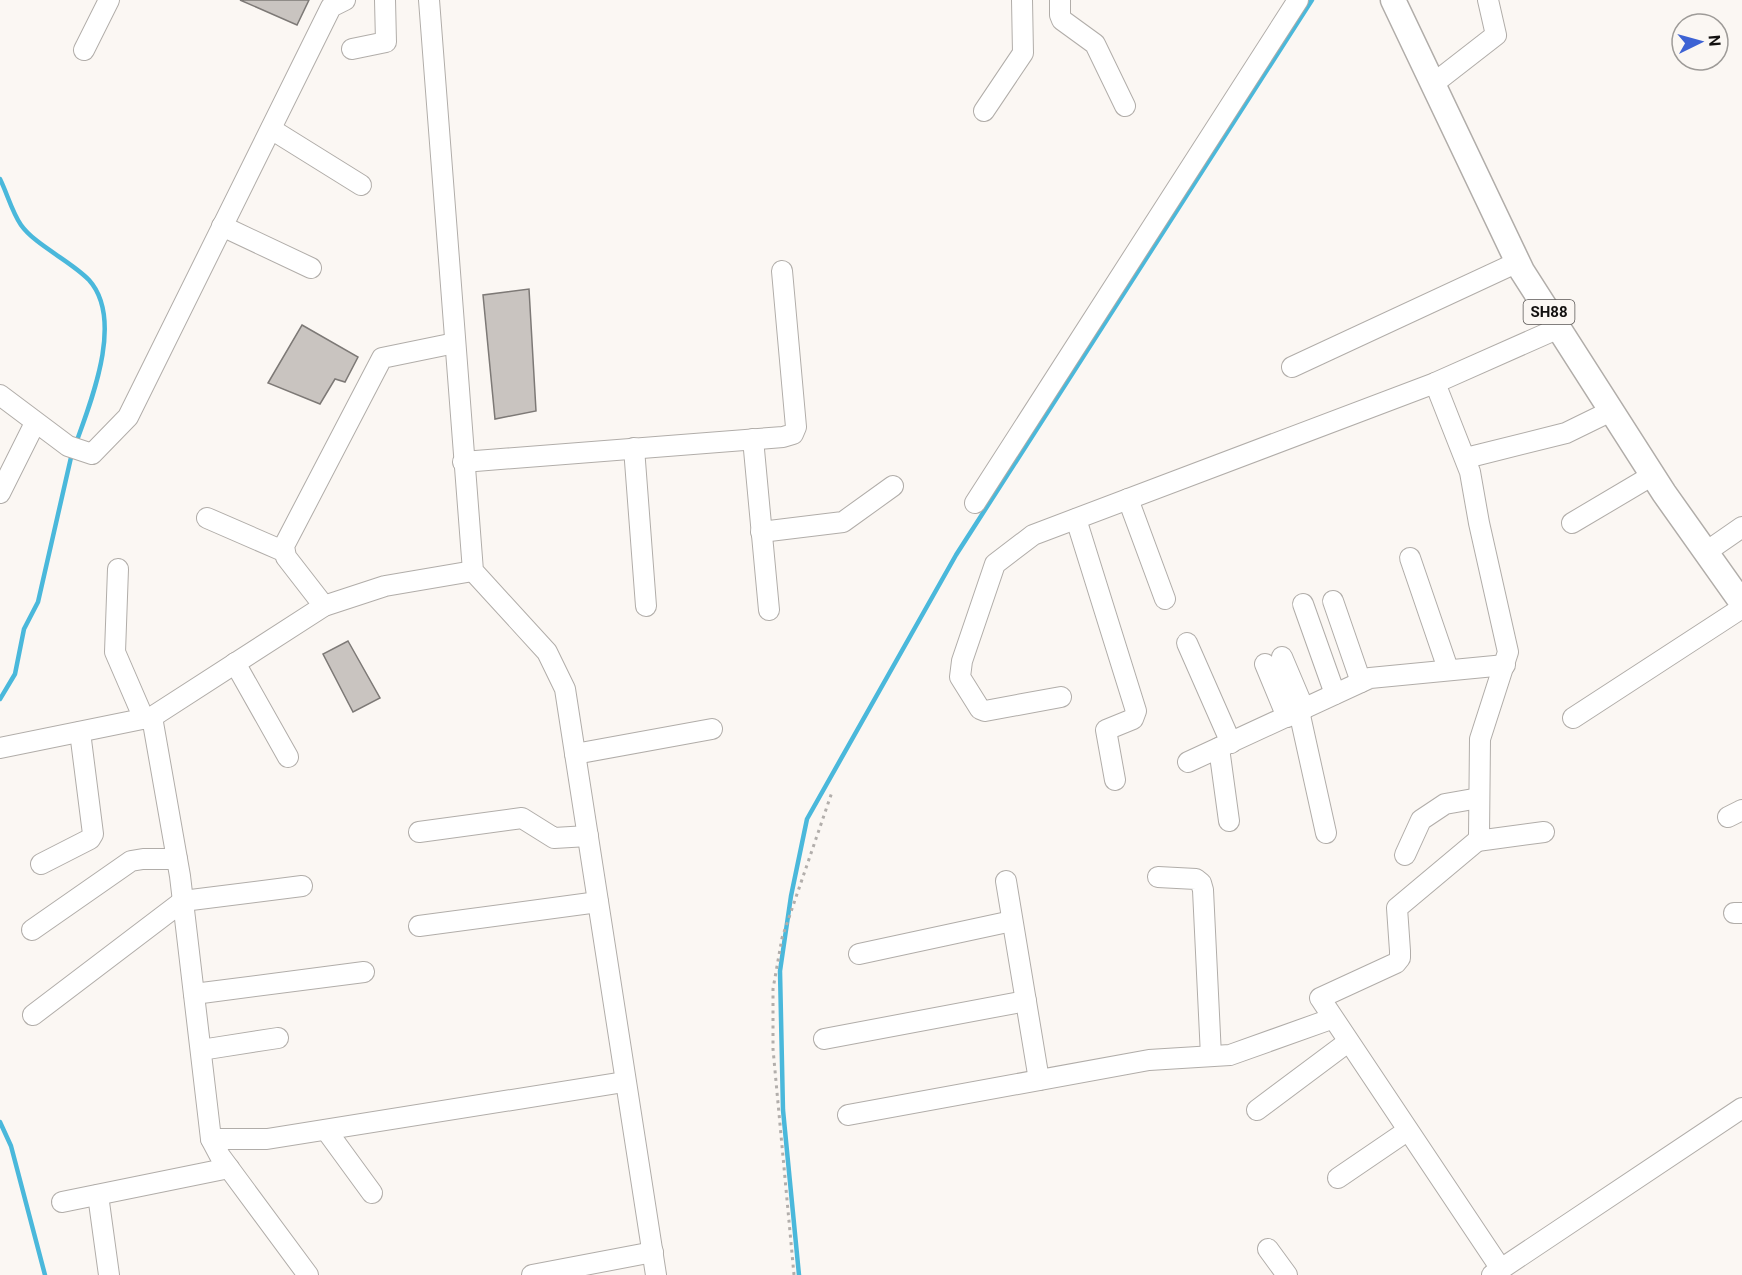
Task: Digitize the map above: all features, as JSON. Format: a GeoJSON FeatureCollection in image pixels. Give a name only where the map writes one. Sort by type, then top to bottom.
{"type":"FeatureCollection","features":[{"type":"Feature","properties":{"kind":"main road","name":"SH88"},"geometry":{"type":"LineString","coordinates":[[1393,0],[1518,262],[1653,475],[1742,603]]}},
{"type":"Feature","properties":{"kind":"street"},"geometry":{"type":"LineString","coordinates":[[84,50],[109,0]]}},
{"type":"Feature","properties":{"kind":"street"},"geometry":{"type":"LineString","coordinates":[[0,395],[68,446],[92,454],[128,417],[332,7],[345,0]]}},
{"type":"Feature","properties":{"kind":"street"},"geometry":{"type":"LineString","coordinates":[[352,49],[386,42],[385,0]]}},
{"type":"Feature","properties":{"kind":"street"},"geometry":{"type":"LineString","coordinates":[[429,0],[473,571],[547,652],[565,689],[624,1082],[656,1275]]}},
{"type":"Feature","properties":{"kind":"street"},"geometry":{"type":"LineString","coordinates":[[984,111],[1023,53],[1022,0]]}},
{"type":"Feature","properties":{"kind":"street"},"geometry":{"type":"LineString","coordinates":[[1060,0],[1059,15],[1062,20],[1095,45],[1125,106]]}},
{"type":"Feature","properties":{"kind":"street"},"geometry":{"type":"LineString","coordinates":[[975,503],[1298,0]]}},
{"type":"Feature","properties":{"kind":"street"},"geometry":{"type":"LineString","coordinates":[[1433,84],[1496,35],[1488,0]]}},
{"type":"Feature","properties":{"kind":"street"},"geometry":{"type":"LineString","coordinates":[[271,129],[361,184]]}},
{"type":"Feature","properties":{"kind":"street"},"geometry":{"type":"LineString","coordinates":[[222,226],[311,268]]}},
{"type":"Feature","properties":{"kind":"street"},"geometry":{"type":"LineString","coordinates":[[1292,367],[1518,262]]}},
{"type":"Feature","properties":{"kind":"street"},"geometry":{"type":"LineString","coordinates":[[463,462],[783,437],[793,434],[796,427],[782,271]]}},
{"type":"Feature","properties":{"kind":"street"},"geometry":{"type":"LineString","coordinates":[[1062,697],[985,711],[960,677],[959,670],[995,564],[1033,536],[1435,383],[1559,328]]}},
{"type":"Feature","properties":{"kind":"street"},"geometry":{"type":"LineString","coordinates":[[283,551],[382,358],[454,343]]}},
{"type":"Feature","properties":{"kind":"street"},"geometry":{"type":"LineString","coordinates":[[1435,383],[1466,458],[1508,652],[1480,739],[1477,841]]}},
{"type":"Feature","properties":{"kind":"street"},"geometry":{"type":"LineString","coordinates":[[1466,458],[1566,433],[1611,411]]}},
{"type":"Feature","properties":{"kind":"street"},"geometry":{"type":"LineString","coordinates":[[0,493],[35,423]]}},
{"type":"Feature","properties":{"kind":"street"},"geometry":{"type":"LineString","coordinates":[[753,439],[769,610]]}},
{"type":"Feature","properties":{"kind":"street"},"geometry":{"type":"LineString","coordinates":[[634,448],[646,606]]}},
{"type":"Feature","properties":{"kind":"street"},"geometry":{"type":"LineString","coordinates":[[1572,523],[1653,475]]}},
{"type":"Feature","properties":{"kind":"street"},"geometry":{"type":"LineString","coordinates":[[761,532],[843,522],[894,486]]}},
{"type":"Feature","properties":{"kind":"street"},"geometry":{"type":"LineString","coordinates":[[1128,499],[1165,599]]}},
{"type":"Feature","properties":{"kind":"street"},"geometry":{"type":"LineString","coordinates":[[207,518],[283,551],[324,606]]}},
{"type":"Feature","properties":{"kind":"street"},"geometry":{"type":"LineString","coordinates":[[1077,519],[1136,711],[1133,719],[1106,730],[1115,780]]}},
{"type":"Feature","properties":{"kind":"street"},"geometry":{"type":"LineString","coordinates":[[1706,552],[1742,527]]}},
{"type":"Feature","properties":{"kind":"street"},"geometry":{"type":"LineString","coordinates":[[1410,558],[1449,669]]}},
{"type":"Feature","properties":{"kind":"street"},"geometry":{"type":"LineString","coordinates":[[118,569],[115,652],[148,718],[177,859],[211,1139],[308,1275]]}},
{"type":"Feature","properties":{"kind":"street"},"geometry":{"type":"LineString","coordinates":[[0,748],[148,718],[324,606],[385,585],[473,571]]}},
{"type":"Feature","properties":{"kind":"street"},"geometry":{"type":"LineString","coordinates":[[1333,601],[1361,682]]}},
{"type":"Feature","properties":{"kind":"street"},"geometry":{"type":"LineString","coordinates":[[1303,604],[1335,694]]}},
{"type":"Feature","properties":{"kind":"street"},"geometry":{"type":"LineString","coordinates":[[1573,718],[1742,608]]}},
{"type":"Feature","properties":{"kind":"street"},"geometry":{"type":"LineString","coordinates":[[1187,643],[1225,746],[1229,820]]}},
{"type":"Feature","properties":{"kind":"street"},"geometry":{"type":"LineString","coordinates":[[1273,660],[1297,713],[1326,833]]}},
{"type":"Feature","properties":{"kind":"street"},"geometry":{"type":"LineString","coordinates":[[235,663],[288,757]]}},
{"type":"Feature","properties":{"kind":"street"},"geometry":{"type":"LineString","coordinates":[[1188,762],[1361,682],[1379,676],[1505,664]]}},
{"type":"Feature","properties":{"kind":"street"},"geometry":{"type":"LineString","coordinates":[[575,754],[712,729]]}},
{"type":"Feature","properties":{"kind":"street"},"geometry":{"type":"LineString","coordinates":[[41,864],[90,839],[93,834],[80,732]]}},
{"type":"Feature","properties":{"kind":"street"},"geometry":{"type":"LineString","coordinates":[[1405,855],[1421,820],[1445,804],[1479,798]]}},
{"type":"Feature","properties":{"kind":"street"},"geometry":{"type":"LineString","coordinates":[[419,832],[522,818],[554,838],[588,836]]}},
{"type":"Feature","properties":{"kind":"street"},"geometry":{"type":"LineString","coordinates":[[1544,832],[1477,841],[1397,908],[1400,958],[1396,963],[1320,998],[1496,1272],[1742,1108]]}},
{"type":"Feature","properties":{"kind":"street"},"geometry":{"type":"LineString","coordinates":[[32,930],[131,861],[177,859]]}},
{"type":"Feature","properties":{"kind":"street"},"geometry":{"type":"LineString","coordinates":[[1158,877],[1197,879],[1201,883],[1211,1056]]}},
{"type":"Feature","properties":{"kind":"street"},"geometry":{"type":"LineString","coordinates":[[1006,881],[1040,1080]]}},
{"type":"Feature","properties":{"kind":"street"},"geometry":{"type":"LineString","coordinates":[[33,1015],[183,901],[302,885]]}},
{"type":"Feature","properties":{"kind":"street"},"geometry":{"type":"LineString","coordinates":[[447,909],[597,895]]}},
{"type":"Feature","properties":{"kind":"street"},"geometry":{"type":"LineString","coordinates":[[419,926],[597,895]]}},
{"type":"Feature","properties":{"kind":"street"},"geometry":{"type":"LineString","coordinates":[[859,954],[1012,921]]}},
{"type":"Feature","properties":{"kind":"street"},"geometry":{"type":"LineString","coordinates":[[194,994],[364,972]]}},
{"type":"Feature","properties":{"kind":"street"},"geometry":{"type":"LineString","coordinates":[[824,1039],[1026,1001]]}},
{"type":"Feature","properties":{"kind":"street"},"geometry":{"type":"LineString","coordinates":[[848,1114],[1159,1059],[1230,1055],[1331,1018]]}},
{"type":"Feature","properties":{"kind":"street"},"geometry":{"type":"LineString","coordinates":[[201,1050],[278,1038]]}},
{"type":"Feature","properties":{"kind":"street"},"geometry":{"type":"LineString","coordinates":[[1257,1110],[1348,1042]]}},
{"type":"Feature","properties":{"kind":"street"},"geometry":{"type":"LineString","coordinates":[[211,1139],[267,1139],[624,1082]]}},
{"type":"Feature","properties":{"kind":"street"},"geometry":{"type":"LineString","coordinates":[[326,1130],[372,1193]]}},
{"type":"Feature","properties":{"kind":"street"},"geometry":{"type":"LineString","coordinates":[[1338,1178],[1407,1131]]}},
{"type":"Feature","properties":{"kind":"street"},"geometry":{"type":"LineString","coordinates":[[62,1202],[230,1168]]}},
{"type":"Feature","properties":{"kind":"street"},"geometry":{"type":"LineString","coordinates":[[98,1195],[109,1275]]}},
{"type":"Feature","properties":{"kind":"street"},"geometry":{"type":"LineString","coordinates":[[1268,1249],[1287,1275]]}},
{"type":"Feature","properties":{"kind":"street"},"geometry":{"type":"LineString","coordinates":[[532,1275],[653,1252]]}},
{"type":"Feature","properties":{"kind":"path"},"geometry":{"type":"LineString","coordinates":[[794,1275],[773,1049],[773,989],[782,938],[832,792]]}},
{"type":"Feature","properties":{"kind":"building"},"geometry":{"type":"Polygon","coordinates":[[[240,0],[309,0],[297,25],[240,0]]]}},
{"type":"Feature","properties":{"kind":"building"},"geometry":{"type":"Polygon","coordinates":[[[529,289],[536,411],[495,419],[483,295],[529,289]]]}},
{"type":"Feature","properties":{"kind":"building"},"geometry":{"type":"Polygon","coordinates":[[[302,325],[358,357],[345,382],[335,379],[320,404],[268,383],[302,325]]]}},
{"type":"Feature","properties":{"kind":"building"},"geometry":{"type":"Polygon","coordinates":[[[348,641],[380,698],[353,712],[323,654],[348,641]]]}},
{"type":"Feature","properties":{"kind":"waterway"},"geometry":{"type":"LineString","coordinates":[[799,1275],[783,1110],[780,971],[791,896],[807,819],[956,555],[1312,0]]}},
{"type":"Feature","properties":{"kind":"waterway"},"geometry":{"type":"LineString","coordinates":[[0,179],[21,225],[35,239],[89,280],[99,296],[104,316],[102,360],[76,443]]}},
{"type":"Feature","properties":{"kind":"waterway"},"geometry":{"type":"LineString","coordinates":[[0,699],[15,674],[24,629],[38,602],[72,453]]}},
{"type":"Feature","properties":{"kind":"waterway"},"geometry":{"type":"LineString","coordinates":[[0,1122],[11,1146],[45,1275]]}}]}
